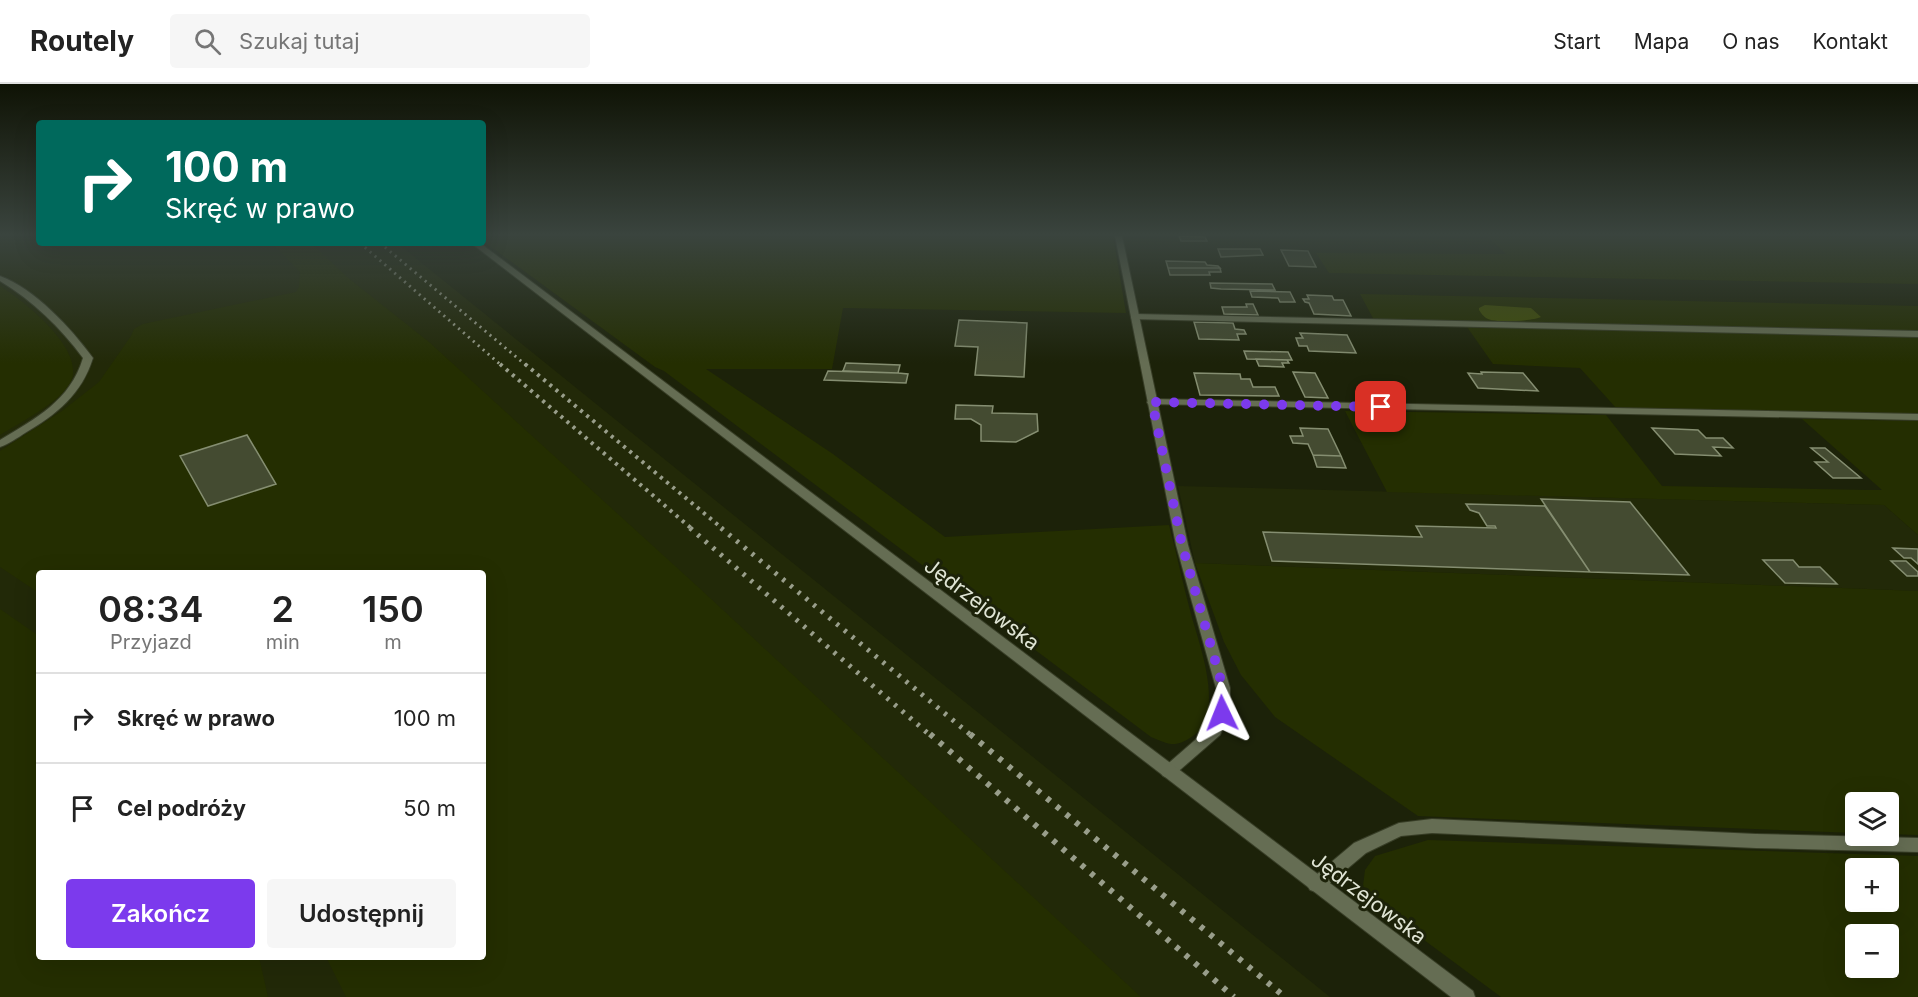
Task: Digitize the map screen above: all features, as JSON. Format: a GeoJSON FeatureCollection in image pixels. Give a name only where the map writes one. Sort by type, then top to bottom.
{"type":"FeatureCollection","features":[{"type":"Feature","properties":{"kind":"street"},"geometry":{"type":"LineString","coordinates":[[0,444],[63,401],[85,374],[87,358],[70,336],[27,295],[1,279]]}},
{"type":"Feature","properties":{"kind":"street","name":"Jędrzejowska"},"geometry":{"type":"LineString","coordinates":[[522,279],[1466,997]]}},
{"type":"Feature","properties":{"kind":"street"},"geometry":{"type":"LineString","coordinates":[[1126,279],[1182,545],[1223,688],[1222,713],[1215,731],[1168,772]]}},
{"type":"Feature","properties":{"kind":"street"},"geometry":{"type":"LineString","coordinates":[[1134,317],[1918,334]]}},
{"type":"Feature","properties":{"kind":"street"},"geometry":{"type":"LineString","coordinates":[[1152,402],[1918,417]]}},
{"type":"Feature","properties":{"kind":"street"},"geometry":{"type":"LineString","coordinates":[[1316,885],[1359,848],[1399,830],[1432,826],[1756,841],[1918,845]]}},
{"type":"Feature","properties":{"kind":"shaded area"},"geometry":{"type":"Polygon","coordinates":[[[0,279],[441,279],[1330,997],[0,997],[0,279]]]}},
{"type":"Feature","properties":{"kind":"shaded area"},"geometry":{"type":"Polygon","coordinates":[[[300,279],[349,279],[429,342],[697,586],[1141,997],[346,997],[328,960],[486,960],[486,570],[36,570],[36,591],[0,567],[0,451],[62,411],[99,382],[134,329],[143,324],[296,292],[300,279]]]}},
{"type":"Feature","properties":{"kind":"shaded area"},"geometry":{"type":"Polygon","coordinates":[[[534,279],[1120,279],[1126,313],[843,308],[832,369],[706,369],[833,454],[945,537],[1169,525],[1204,660],[1209,695],[1208,711],[1203,725],[1193,736],[1177,744],[1151,737],[664,371],[655,367],[534,279]]]}},
{"type":"Feature","properties":{"kind":"shaded area"},"geometry":{"type":"Polygon","coordinates":[[[1629,279],[1918,279],[1918,284],[1629,279]]]}},
{"type":"Feature","properties":{"kind":"shaded area"},"geometry":{"type":"Polygon","coordinates":[[[0,286],[24,303],[51,328],[70,356],[73,370],[70,383],[57,398],[0,435],[0,286]]]}},
{"type":"Feature","properties":{"kind":"shaded area"},"geometry":{"type":"Polygon","coordinates":[[[1360,294],[1918,306],[1918,332],[1374,320],[1360,294]]]}},
{"type":"Feature","properties":{"kind":"shaded area"},"geometry":{"type":"Polygon","coordinates":[[[1485,305],[1531,308],[1541,317],[1514,321],[1491,320],[1479,310],[1485,305]]]}},
{"type":"Feature","properties":{"kind":"shaded area"},"geometry":{"type":"Polygon","coordinates":[[[1467,327],[1918,337],[1918,414],[1617,409],[1580,368],[1493,364],[1467,327]]]}},
{"type":"Feature","properties":{"kind":"shaded area"},"geometry":{"type":"Polygon","coordinates":[[[1345,411],[1606,415],[1662,486],[1868,490],[1882,490],[1802,419],[1918,421],[1918,535],[1884,505],[1387,492],[1345,411]]]}},
{"type":"Feature","properties":{"kind":"shaded area"},"geometry":{"type":"Polygon","coordinates":[[[1178,486],[1884,505],[1918,535],[1918,591],[1195,563],[1178,486]]]}},
{"type":"Feature","properties":{"kind":"shaded area"},"geometry":{"type":"Polygon","coordinates":[[[1195,563],[1918,591],[1918,835],[1899,834],[1899,792],[1845,792],[1845,833],[1418,816],[1275,717],[1241,675],[1224,642],[1195,563]]]}},
{"type":"Feature","properties":{"kind":"shaded area"},"geometry":{"type":"Polygon","coordinates":[[[0,609],[36,634],[36,960],[260,960],[268,997],[0,997],[0,609]]]}},
{"type":"Feature","properties":{"kind":"shaded area"},"geometry":{"type":"Polygon","coordinates":[[[1428,840],[1918,856],[1918,997],[1501,997],[1362,894],[1365,870],[1375,856],[1428,840]]]}},
{"type":"Feature","properties":{"kind":"building"},"geometry":{"type":"Polygon","coordinates":[[[1210,283],[1272,284],[1275,290],[1211,288],[1210,283]]]}},
{"type":"Feature","properties":{"kind":"building"},"geometry":{"type":"Polygon","coordinates":[[[1250,291],[1290,292],[1295,302],[1280,302],[1278,298],[1252,297],[1250,291]]]}},
{"type":"Feature","properties":{"kind":"building"},"geometry":{"type":"Polygon","coordinates":[[[1307,295],[1332,296],[1334,300],[1343,300],[1351,316],[1314,314],[1309,303],[1303,299],[1309,299],[1307,295]]]}},
{"type":"Feature","properties":{"kind":"building"},"geometry":{"type":"Polygon","coordinates":[[[1246,304],[1253,304],[1258,315],[1224,314],[1222,307],[1247,307],[1246,304]]]}},
{"type":"Feature","properties":{"kind":"building"},"geometry":{"type":"Polygon","coordinates":[[[959,320],[1027,323],[1024,377],[975,375],[978,347],[955,346],[959,320]]]}},
{"type":"Feature","properties":{"kind":"building"},"geometry":{"type":"Polygon","coordinates":[[[1194,322],[1233,323],[1235,329],[1244,330],[1246,334],[1237,334],[1239,340],[1199,339],[1194,322]]]}},
{"type":"Feature","properties":{"kind":"building"},"geometry":{"type":"Polygon","coordinates":[[[1300,333],[1347,335],[1356,353],[1309,351],[1307,346],[1299,346],[1296,338],[1303,338],[1300,333]]]}},
{"type":"Feature","properties":{"kind":"building"},"geometry":{"type":"Polygon","coordinates":[[[1244,351],[1288,352],[1292,360],[1247,359],[1244,351]]]}},
{"type":"Feature","properties":{"kind":"building"},"geometry":{"type":"Polygon","coordinates":[[[1256,359],[1287,360],[1289,363],[1282,363],[1284,367],[1259,366],[1256,359]]]}},
{"type":"Feature","properties":{"kind":"building"},"geometry":{"type":"Polygon","coordinates":[[[846,363],[900,365],[898,373],[843,371],[846,363]]]}},
{"type":"Feature","properties":{"kind":"building"},"geometry":{"type":"Polygon","coordinates":[[[828,371],[908,374],[906,383],[824,380],[828,371]]]}},
{"type":"Feature","properties":{"kind":"building"},"geometry":{"type":"Polygon","coordinates":[[[1293,372],[1315,373],[1328,398],[1305,397],[1293,372]]]}},
{"type":"Feature","properties":{"kind":"building"},"geometry":{"type":"Polygon","coordinates":[[[1481,372],[1523,373],[1538,391],[1478,388],[1468,373],[1482,374],[1481,372]]]}},
{"type":"Feature","properties":{"kind":"building"},"geometry":{"type":"Polygon","coordinates":[[[1194,373],[1240,374],[1241,379],[1250,379],[1253,387],[1275,387],[1279,396],[1200,395],[1194,373]]]}},
{"type":"Feature","properties":{"kind":"building"},"geometry":{"type":"Polygon","coordinates":[[[956,405],[993,406],[992,413],[1037,414],[1038,431],[1016,442],[981,441],[981,425],[971,419],[955,419],[956,405]]]}},
{"type":"Feature","properties":{"kind":"building"},"geometry":{"type":"Polygon","coordinates":[[[1300,428],[1328,429],[1341,456],[1313,455],[1308,444],[1293,443],[1290,436],[1303,436],[1300,428]]]}},
{"type":"Feature","properties":{"kind":"building"},"geometry":{"type":"Polygon","coordinates":[[[1652,428],[1698,430],[1706,438],[1723,438],[1733,448],[1713,447],[1721,456],[1675,454],[1652,428]]]}},
{"type":"Feature","properties":{"kind":"building"},"geometry":{"type":"Polygon","coordinates":[[[247,435],[276,484],[208,506],[180,456],[247,435]]]}},
{"type":"Feature","properties":{"kind":"building"},"geometry":{"type":"Polygon","coordinates":[[[1811,448],[1825,448],[1861,478],[1833,478],[1815,462],[1828,462],[1811,448]]]}},
{"type":"Feature","properties":{"kind":"building"},"geometry":{"type":"Polygon","coordinates":[[[1313,455],[1341,456],[1346,468],[1317,467],[1313,455]]]}},
{"type":"Feature","properties":{"kind":"building"},"geometry":{"type":"Polygon","coordinates":[[[1541,499],[1630,502],[1689,575],[1590,572],[1541,499]]]}},
{"type":"Feature","properties":{"kind":"building"},"geometry":{"type":"Polygon","coordinates":[[[1466,504],[1545,506],[1590,572],[1272,561],[1263,532],[1422,537],[1416,526],[1496,528],[1487,526],[1479,513],[1470,510],[1466,504]]]}},
{"type":"Feature","properties":{"kind":"building"},"geometry":{"type":"Polygon","coordinates":[[[1893,548],[1918,549],[1918,564],[1911,558],[1904,558],[1893,548]]]}},
{"type":"Feature","properties":{"kind":"building"},"geometry":{"type":"Polygon","coordinates":[[[1763,560],[1793,560],[1799,567],[1820,567],[1837,584],[1785,583],[1763,560]]]}},
{"type":"Feature","properties":{"kind":"building"},"geometry":{"type":"Polygon","coordinates":[[[1891,561],[1906,561],[1918,572],[1918,576],[1907,576],[1891,561]]]}},
{"type":"Feature","properties":{"kind":"railway"},"geometry":{"type":"LineString","coordinates":[[401,279],[502,366]]}},
{"type":"Feature","properties":{"kind":"railway"},"geometry":{"type":"LineString","coordinates":[[423,279],[527,366]]}},
{"type":"Feature","properties":{"kind":"railway"},"geometry":{"type":"LineString","coordinates":[[500,364],[692,529]]}},
{"type":"Feature","properties":{"kind":"railway"},"geometry":{"type":"LineString","coordinates":[[525,364],[723,529]]}},
{"type":"Feature","properties":{"kind":"railway"},"geometry":{"type":"LineString","coordinates":[[690,528],[931,736]]}},
{"type":"Feature","properties":{"kind":"railway"},"geometry":{"type":"LineString","coordinates":[[721,528],[972,736]]}},
{"type":"Feature","properties":{"kind":"railway"},"geometry":{"type":"LineString","coordinates":[[930,734],[1234,997]]}},
{"type":"Feature","properties":{"kind":"railway"},"geometry":{"type":"LineString","coordinates":[[970,734],[1285,997]]}},
{"type":"Feature","properties":{"kind":"route"},"geometry":{"type":"LineString","coordinates":[[1222,713],[1223,688],[1182,545],[1152,402],[1381,407]]}}]}
